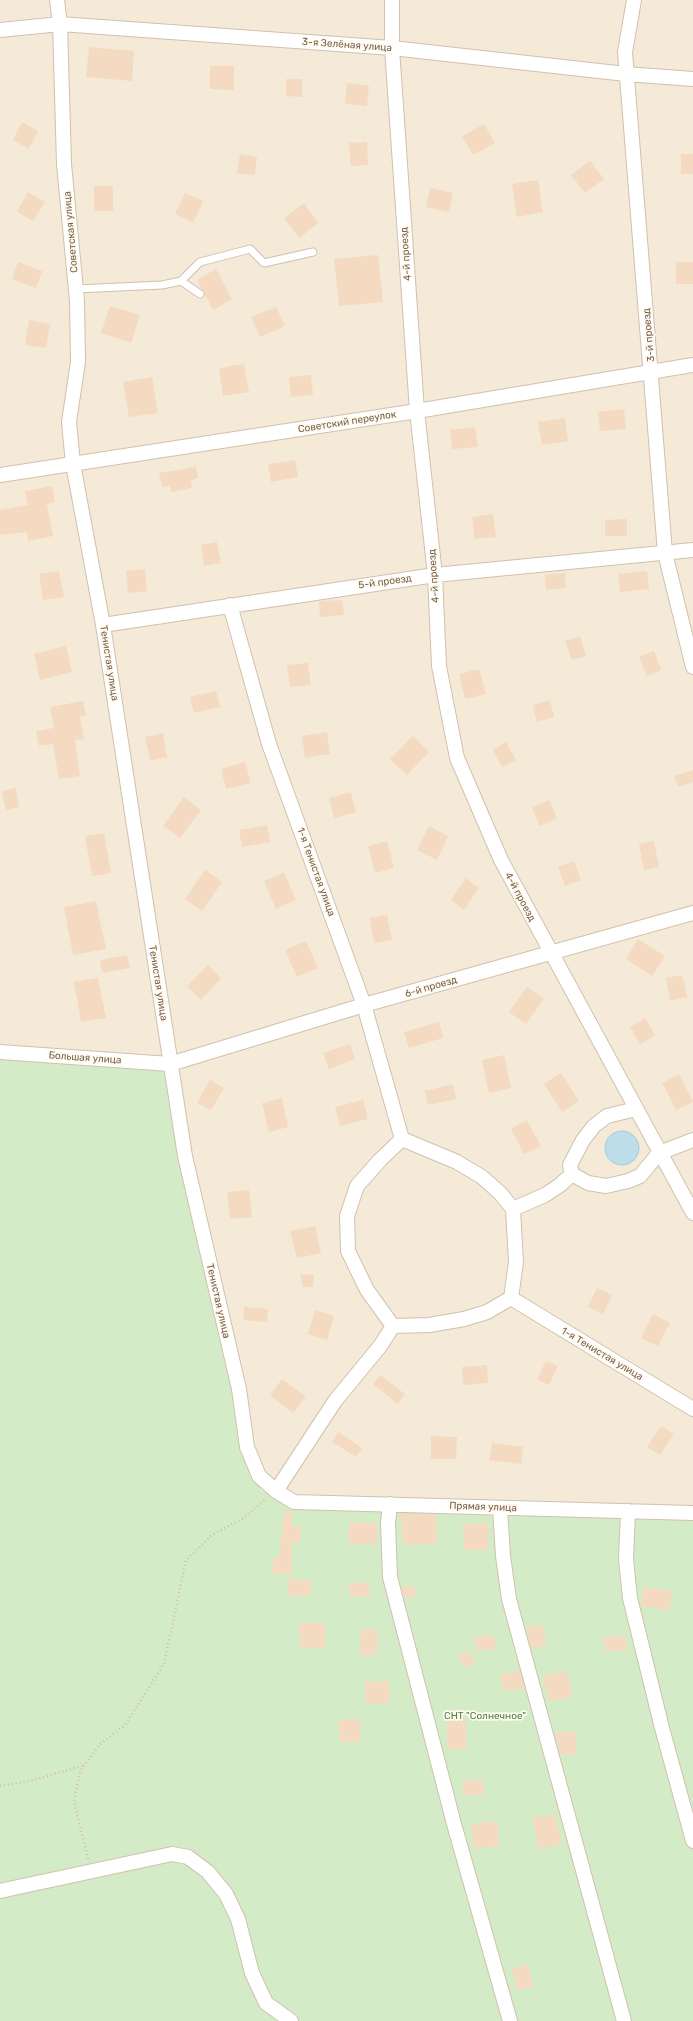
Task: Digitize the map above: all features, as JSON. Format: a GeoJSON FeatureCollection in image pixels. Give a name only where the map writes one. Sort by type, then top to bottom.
{"type":"FeatureCollection","features":[{"type":"Feature","properties":{"kind":"street","name":"Советская улица"},"geometry":{"type":"LineString","coordinates":[[57,0],[60,24],[64,164],[76,289],[78,362],[69,422],[73,464]]}},
{"type":"Feature","properties":{"kind":"street","name":"4-й проезд"},"geometry":{"type":"LineString","coordinates":[[392,0],[392,48],[417,411],[435,575],[439,666],[457,758],[500,860],[636,1109]]}},
{"type":"Feature","properties":{"kind":"street","name":"3-й проезд"},"geometry":{"type":"LineString","coordinates":[[634,0],[625,52],[626,74],[652,372],[665,553],[693,668]]}},
{"type":"Feature","properties":{"kind":"street","name":"3-я Зелёная улица"},"geometry":{"type":"LineString","coordinates":[[0,30],[60,24],[392,48],[626,74],[693,79]]}},
{"type":"Feature","properties":{"kind":"street","name":"Советский переулок"},"geometry":{"type":"LineString","coordinates":[[0,475],[417,411],[693,365]]}},
{"type":"Feature","properties":{"kind":"street","name":"Тенистая улица"},"geometry":{"type":"LineString","coordinates":[[73,464],[103,625],[185,1156],[239,1389],[247,1447],[260,1476],[276,1491]]}},
{"type":"Feature","properties":{"kind":"street","name":"5-й проезд"},"geometry":{"type":"LineString","coordinates":[[103,625],[435,575],[693,550]]}},
{"type":"Feature","properties":{"kind":"street","name":"1-я Тенистая улица"},"geometry":{"type":"LineString","coordinates":[[230,605],[269,744],[364,1005],[402,1139]]}},
{"type":"Feature","properties":{"kind":"street","name":"6-й проезд"},"geometry":{"type":"LineString","coordinates":[[170,1064],[364,1005],[693,913]]}},
{"type":"Feature","properties":{"kind":"street","name":"Большая улица"},"geometry":{"type":"LineString","coordinates":[[0,1052],[170,1064]]}},
{"type":"Feature","properties":{"kind":"street"},"geometry":{"type":"LineString","coordinates":[[693,1140],[659,1152],[640,1176],[628,1181],[606,1186],[588,1183],[572,1174],[570,1165],[583,1140],[594,1126],[607,1116],[636,1109],[659,1152],[693,1213]]}},
{"type":"Feature","properties":{"kind":"street"},"geometry":{"type":"LineString","coordinates":[[402,1139],[457,1162],[482,1177],[500,1193],[513,1209],[516,1262],[511,1298],[487,1312],[464,1319],[429,1326],[393,1326],[367,1290],[348,1251],[347,1216],[357,1186],[380,1160],[402,1139]]}},
{"type":"Feature","properties":{"kind":"street"},"geometry":{"type":"LineString","coordinates":[[513,1209],[545,1195],[560,1185],[572,1174]]}},
{"type":"Feature","properties":{"kind":"street","name":"1-я Тенистая улица"},"geometry":{"type":"LineString","coordinates":[[511,1298],[693,1409]]}},
{"type":"Feature","properties":{"kind":"street"},"geometry":{"type":"LineString","coordinates":[[276,1491],[335,1401],[381,1345],[393,1326]]}},
{"type":"Feature","properties":{"kind":"street","name":"Прямая улица"},"geometry":{"type":"LineString","coordinates":[[276,1491],[294,1502],[693,1513]]}},
{"type":"Feature","properties":{"kind":"street"},"geometry":{"type":"LineString","coordinates":[[390,1504],[388,1523],[390,1577],[450,1810],[510,2021]]}},
{"type":"Feature","properties":{"kind":"street"},"geometry":{"type":"LineString","coordinates":[[500,1508],[503,1556],[509,1599],[624,2021]]}},
{"type":"Feature","properties":{"kind":"street"},"geometry":{"type":"LineString","coordinates":[[628,1511],[626,1559],[630,1598],[662,1728],[693,1841]]}},
{"type":"Feature","properties":{"kind":"street"},"geometry":{"type":"LineString","coordinates":[[0,1891],[172,1854],[188,1857],[208,1872],[226,1894],[238,1919],[252,1973],[266,2003],[291,2021]]}},
{"type":"Feature","properties":{"kind":"lane"},"geometry":{"type":"LineString","coordinates":[[76,289],[162,285],[180,281],[200,262],[250,249],[264,263],[313,252]]}},
{"type":"Feature","properties":{"kind":"lane"},"geometry":{"type":"LineString","coordinates":[[180,281],[200,294]]}},
{"type":"Feature","properties":{"kind":"path"},"geometry":{"type":"LineString","coordinates":[[90,1871],[74,1801],[80,1771],[100,1744],[125,1725],[164,1664],[186,1560],[212,1535],[242,1519],[276,1491]]}},
{"type":"Feature","properties":{"kind":"path"},"geometry":{"type":"LineString","coordinates":[[0,1786],[33,1780],[85,1765]]}},
{"type":"Feature","properties":{"kind":"shaded area"},"geometry":{"type":"Polygon","coordinates":[[[0,0],[693,0],[693,1513],[294,1502],[262,1491],[247,1447],[0,1052],[0,0]]]}},
{"type":"Feature","properties":{"kind":"green space","name":"СНТ \"Солнечное\""},"geometry":{"type":"Polygon","coordinates":[[[0,1052],[158,1063],[172,1076],[247,1447],[262,1491],[294,1502],[693,1513],[693,2021],[0,2021],[0,1052]]]}},
{"type":"Feature","properties":{"kind":"water"},"geometry":{"type":"Polygon","coordinates":[[[619,1131],[625,1131],[629,1132],[636,1138],[639,1148],[638,1155],[632,1162],[625,1165],[619,1165],[615,1164],[608,1158],[605,1151],[605,1145],[606,1141],[612,1134],[619,1131]]]}},
{"type":"Feature","properties":{"kind":"building"},"geometry":{"type":"Polygon","coordinates":[[[89,47],[134,51],[132,81],[86,77],[89,47]]]}},
{"type":"Feature","properties":{"kind":"building"},"geometry":{"type":"Polygon","coordinates":[[[210,66],[234,66],[234,90],[210,89],[210,66]]]}},
{"type":"Feature","properties":{"kind":"building"},"geometry":{"type":"Polygon","coordinates":[[[286,79],[302,79],[302,97],[286,96],[286,79]]]}},
{"type":"Feature","properties":{"kind":"building"},"geometry":{"type":"Polygon","coordinates":[[[347,83],[369,86],[367,106],[345,104],[347,83]]]}},
{"type":"Feature","properties":{"kind":"building"},"geometry":{"type":"Polygon","coordinates":[[[22,122],[38,131],[29,149],[13,140],[22,122]]]}},
{"type":"Feature","properties":{"kind":"building"},"geometry":{"type":"Polygon","coordinates":[[[484,124],[495,143],[473,155],[462,136],[484,124]]]}},
{"type":"Feature","properties":{"kind":"building"},"geometry":{"type":"Polygon","coordinates":[[[367,142],[368,165],[351,166],[349,143],[367,142]]]}},
{"type":"Feature","properties":{"kind":"building"},"geometry":{"type":"Polygon","coordinates":[[[240,154],[257,157],[255,175],[237,173],[240,154]]]}},
{"type":"Feature","properties":{"kind":"building"},"geometry":{"type":"Polygon","coordinates":[[[681,154],[693,154],[693,174],[681,174],[681,154]]]}},
{"type":"Feature","properties":{"kind":"building"},"geometry":{"type":"Polygon","coordinates":[[[590,161],[604,179],[585,193],[571,175],[590,161]]]}},
{"type":"Feature","properties":{"kind":"building"},"geometry":{"type":"Polygon","coordinates":[[[538,180],[543,212],[517,217],[512,184],[538,180]]]}},
{"type":"Feature","properties":{"kind":"building"},"geometry":{"type":"Polygon","coordinates":[[[94,186],[113,186],[113,211],[94,211],[94,186]]]}},
{"type":"Feature","properties":{"kind":"building"},"geometry":{"type":"Polygon","coordinates":[[[430,188],[453,193],[449,212],[426,207],[430,188]]]}},
{"type":"Feature","properties":{"kind":"building"},"geometry":{"type":"Polygon","coordinates":[[[28,192],[45,202],[33,221],[17,212],[28,192]]]}},
{"type":"Feature","properties":{"kind":"building"},"geometry":{"type":"Polygon","coordinates":[[[185,193],[203,201],[193,223],[175,214],[185,193]]]}},
{"type":"Feature","properties":{"kind":"building"},"geometry":{"type":"Polygon","coordinates":[[[304,203],[318,223],[299,238],[284,218],[304,203]]]}},
{"type":"Feature","properties":{"kind":"building"},"geometry":{"type":"Polygon","coordinates":[[[378,255],[383,302],[339,306],[334,259],[378,255]]]}},
{"type":"Feature","properties":{"kind":"building"},"geometry":{"type":"Polygon","coordinates":[[[18,262],[42,271],[36,288],[12,279],[18,262]]]}},
{"type":"Feature","properties":{"kind":"building"},"geometry":{"type":"Polygon","coordinates":[[[676,262],[693,262],[693,284],[676,284],[676,262]]]}},
{"type":"Feature","properties":{"kind":"building"},"geometry":{"type":"Polygon","coordinates":[[[216,269],[232,299],[213,310],[197,280],[216,269]]]}},
{"type":"Feature","properties":{"kind":"building"},"geometry":{"type":"Polygon","coordinates":[[[110,306],[140,315],[131,343],[101,333],[110,306]]]}},
{"type":"Feature","properties":{"kind":"building"},"geometry":{"type":"Polygon","coordinates":[[[276,307],[285,326],[260,337],[251,317],[276,307]]]}},
{"type":"Feature","properties":{"kind":"building"},"geometry":{"type":"Polygon","coordinates":[[[29,320],[50,324],[46,348],[25,345],[29,320]]]}},
{"type":"Feature","properties":{"kind":"building"},"geometry":{"type":"Polygon","coordinates":[[[244,364],[249,392],[223,396],[219,368],[244,364]]]}},
{"type":"Feature","properties":{"kind":"building"},"geometry":{"type":"Polygon","coordinates":[[[311,375],[313,395],[291,397],[289,377],[311,375]]]}},
{"type":"Feature","properties":{"kind":"building"},"geometry":{"type":"Polygon","coordinates":[[[152,377],[158,413],[129,417],[123,382],[152,377]]]}},
{"type":"Feature","properties":{"kind":"building"},"geometry":{"type":"Polygon","coordinates":[[[624,409],[626,429],[600,431],[598,412],[624,409]]]}},
{"type":"Feature","properties":{"kind":"building"},"geometry":{"type":"Polygon","coordinates":[[[565,418],[568,441],[542,445],[538,422],[565,418]]]}},
{"type":"Feature","properties":{"kind":"building"},"geometry":{"type":"Polygon","coordinates":[[[475,427],[478,447],[452,449],[450,430],[475,427]]]}},
{"type":"Feature","properties":{"kind":"building"},"geometry":{"type":"Polygon","coordinates":[[[295,460],[298,477],[271,482],[268,464],[295,460]]]}},
{"type":"Feature","properties":{"kind":"building"},"geometry":{"type":"Polygon","coordinates":[[[196,467],[198,478],[191,480],[192,488],[171,492],[170,486],[162,487],[159,473],[196,467]]]}},
{"type":"Feature","properties":{"kind":"building"},"geometry":{"type":"Polygon","coordinates":[[[52,486],[55,502],[47,504],[53,536],[28,541],[27,532],[0,535],[0,510],[28,505],[25,491],[52,486]]]}},
{"type":"Feature","properties":{"kind":"building"},"geometry":{"type":"Polygon","coordinates":[[[493,514],[496,537],[475,539],[472,517],[493,514]]]}},
{"type":"Feature","properties":{"kind":"building"},"geometry":{"type":"Polygon","coordinates":[[[627,519],[627,536],[605,536],[605,520],[627,519]]]}},
{"type":"Feature","properties":{"kind":"building"},"geometry":{"type":"Polygon","coordinates":[[[217,542],[221,563],[204,566],[201,545],[217,542]]]}},
{"type":"Feature","properties":{"kind":"building"},"geometry":{"type":"Polygon","coordinates":[[[145,569],[147,591],[128,593],[126,571],[145,569]]]}},
{"type":"Feature","properties":{"kind":"building"},"geometry":{"type":"Polygon","coordinates":[[[59,571],[64,597],[43,600],[39,574],[59,571]]]}},
{"type":"Feature","properties":{"kind":"building"},"geometry":{"type":"Polygon","coordinates":[[[647,571],[649,589],[620,592],[618,574],[647,571]]]}},
{"type":"Feature","properties":{"kind":"building"},"geometry":{"type":"Polygon","coordinates":[[[565,573],[566,588],[546,590],[545,575],[565,573]]]}},
{"type":"Feature","properties":{"kind":"building"},"geometry":{"type":"Polygon","coordinates":[[[342,600],[344,615],[320,617],[319,601],[342,600]]]}},
{"type":"Feature","properties":{"kind":"building"},"geometry":{"type":"Polygon","coordinates":[[[580,636],[586,656],[572,660],[565,641],[580,636]]]}},
{"type":"Feature","properties":{"kind":"building"},"geometry":{"type":"Polygon","coordinates":[[[66,646],[72,672],[40,680],[34,654],[66,646]]]}},
{"type":"Feature","properties":{"kind":"building"},"geometry":{"type":"Polygon","coordinates":[[[654,651],[661,670],[647,676],[639,657],[654,651]]]}},
{"type":"Feature","properties":{"kind":"building"},"geometry":{"type":"Polygon","coordinates":[[[308,663],[311,685],[290,687],[287,665],[308,663]]]}},
{"type":"Feature","properties":{"kind":"building"},"geometry":{"type":"Polygon","coordinates":[[[479,669],[486,694],[465,699],[459,674],[479,669]]]}},
{"type":"Feature","properties":{"kind":"building"},"geometry":{"type":"Polygon","coordinates":[[[216,691],[220,707],[194,713],[190,697],[216,691]]]}},
{"type":"Feature","properties":{"kind":"building"},"geometry":{"type":"Polygon","coordinates":[[[550,700],[554,717],[537,722],[533,705],[550,700]]]}},
{"type":"Feature","properties":{"kind":"building"},"geometry":{"type":"Polygon","coordinates":[[[83,701],[86,715],[80,716],[84,739],[75,740],[80,776],[59,779],[53,744],[39,746],[36,731],[54,728],[50,707],[83,701]]]}},
{"type":"Feature","properties":{"kind":"building"},"geometry":{"type":"Polygon","coordinates":[[[327,732],[330,754],[305,758],[302,736],[327,732]]]}},
{"type":"Feature","properties":{"kind":"building"},"geometry":{"type":"Polygon","coordinates":[[[163,733],[167,757],[150,761],[145,737],[163,733]]]}},
{"type":"Feature","properties":{"kind":"building"},"geometry":{"type":"Polygon","coordinates":[[[413,736],[429,752],[407,775],[390,759],[413,736]]]}},
{"type":"Feature","properties":{"kind":"building"},"geometry":{"type":"Polygon","coordinates":[[[506,742],[516,760],[502,767],[493,750],[506,742]]]}},
{"type":"Feature","properties":{"kind":"building"},"geometry":{"type":"Polygon","coordinates":[[[245,762],[251,783],[226,789],[221,769],[245,762]]]}},
{"type":"Feature","properties":{"kind":"building"},"geometry":{"type":"Polygon","coordinates":[[[693,770],[693,782],[678,787],[674,776],[693,770]]]}},
{"type":"Feature","properties":{"kind":"building"},"geometry":{"type":"Polygon","coordinates":[[[16,788],[19,807],[6,810],[2,791],[16,788]]]}},
{"type":"Feature","properties":{"kind":"building"},"geometry":{"type":"Polygon","coordinates":[[[351,792],[356,812],[334,818],[329,798],[351,792]]]}},
{"type":"Feature","properties":{"kind":"building"},"geometry":{"type":"Polygon","coordinates":[[[184,797],[201,810],[180,838],[163,826],[184,797]]]}},
{"type":"Feature","properties":{"kind":"building"},"geometry":{"type":"Polygon","coordinates":[[[549,800],[557,818],[540,826],[532,808],[549,800]]]}},
{"type":"Feature","properties":{"kind":"building"},"geometry":{"type":"Polygon","coordinates":[[[267,825],[270,842],[242,847],[239,830],[267,825]]]}},
{"type":"Feature","properties":{"kind":"building"},"geometry":{"type":"Polygon","coordinates":[[[429,826],[448,836],[437,860],[417,850],[429,826]]]}},
{"type":"Feature","properties":{"kind":"building"},"geometry":{"type":"Polygon","coordinates":[[[104,833],[111,873],[92,876],[85,836],[104,833]]]}},
{"type":"Feature","properties":{"kind":"building"},"geometry":{"type":"Polygon","coordinates":[[[387,841],[394,868],[375,873],[368,846],[387,841]]]}},
{"type":"Feature","properties":{"kind":"building"},"geometry":{"type":"Polygon","coordinates":[[[654,841],[659,867],[644,870],[639,844],[654,841]]]}},
{"type":"Feature","properties":{"kind":"building"},"geometry":{"type":"Polygon","coordinates":[[[574,861],[581,880],[565,886],[558,867],[574,861]]]}},
{"type":"Feature","properties":{"kind":"building"},"geometry":{"type":"Polygon","coordinates":[[[205,870],[222,882],[202,911],[185,899],[205,870]]]}},
{"type":"Feature","properties":{"kind":"building"},"geometry":{"type":"Polygon","coordinates":[[[284,872],[296,900],[276,909],[264,881],[284,872]]]}},
{"type":"Feature","properties":{"kind":"building"},"geometry":{"type":"Polygon","coordinates":[[[466,878],[479,888],[464,910],[451,900],[466,878]]]}},
{"type":"Feature","properties":{"kind":"building"},"geometry":{"type":"Polygon","coordinates":[[[96,901],[106,949],[73,955],[64,907],[96,901]]]}},
{"type":"Feature","properties":{"kind":"building"},"geometry":{"type":"Polygon","coordinates":[[[387,915],[392,940],[374,943],[370,918],[387,915]]]}},
{"type":"Feature","properties":{"kind":"building"},"geometry":{"type":"Polygon","coordinates":[[[638,939],[665,956],[652,976],[626,959],[638,939]]]}},
{"type":"Feature","properties":{"kind":"building"},"geometry":{"type":"Polygon","coordinates":[[[306,941],[318,968],[297,977],[285,950],[306,941]]]}},
{"type":"Feature","properties":{"kind":"building"},"geometry":{"type":"Polygon","coordinates":[[[127,955],[130,968],[102,973],[100,960],[127,955]]]}},
{"type":"Feature","properties":{"kind":"building"},"geometry":{"type":"Polygon","coordinates":[[[208,965],[221,978],[201,1000],[187,986],[208,965]]]}},
{"type":"Feature","properties":{"kind":"building"},"geometry":{"type":"Polygon","coordinates":[[[682,975],[687,997],[670,1001],[666,978],[682,975]]]}},
{"type":"Feature","properties":{"kind":"building"},"geometry":{"type":"Polygon","coordinates":[[[98,978],[106,1018],[81,1022],[74,982],[98,978]]]}},
{"type":"Feature","properties":{"kind":"building"},"geometry":{"type":"Polygon","coordinates":[[[527,987],[544,999],[526,1024],[509,1012],[527,987]]]}},
{"type":"Feature","properties":{"kind":"building"},"geometry":{"type":"Polygon","coordinates":[[[645,1018],[655,1036],[640,1044],[630,1027],[645,1018]]]}},
{"type":"Feature","properties":{"kind":"building"},"geometry":{"type":"Polygon","coordinates":[[[439,1022],[443,1038],[409,1048],[404,1032],[439,1022]]]}},
{"type":"Feature","properties":{"kind":"building"},"geometry":{"type":"Polygon","coordinates":[[[350,1044],[355,1059],[329,1069],[323,1053],[350,1044]]]}},
{"type":"Feature","properties":{"kind":"building"},"geometry":{"type":"Polygon","coordinates":[[[504,1055],[511,1088],[489,1093],[482,1060],[504,1055]]]}},
{"type":"Feature","properties":{"kind":"building"},"geometry":{"type":"Polygon","coordinates":[[[561,1073],[579,1101],[562,1112],[544,1084],[561,1073]]]}},
{"type":"Feature","properties":{"kind":"building"},"geometry":{"type":"Polygon","coordinates":[[[679,1074],[693,1102],[676,1110],[662,1083],[679,1074]]]}},
{"type":"Feature","properties":{"kind":"building"},"geometry":{"type":"Polygon","coordinates":[[[210,1080],[224,1088],[211,1110],[197,1103],[210,1080]]]}},
{"type":"Feature","properties":{"kind":"building"},"geometry":{"type":"Polygon","coordinates":[[[453,1084],[456,1099],[428,1105],[425,1091],[453,1084]]]}},
{"type":"Feature","properties":{"kind":"building"},"geometry":{"type":"Polygon","coordinates":[[[282,1098],[288,1127],[269,1132],[262,1103],[282,1098]]]}},
{"type":"Feature","properties":{"kind":"building"},"geometry":{"type":"Polygon","coordinates":[[[363,1100],[368,1119],[340,1126],[335,1107],[363,1100]]]}},
{"type":"Feature","properties":{"kind":"building"},"geometry":{"type":"Polygon","coordinates":[[[527,1120],[541,1146],[524,1154],[511,1129],[527,1120]]]}},
{"type":"Feature","properties":{"kind":"building"},"geometry":{"type":"Polygon","coordinates":[[[249,1190],[252,1217],[230,1219],[227,1192],[249,1190]]]}},
{"type":"Feature","properties":{"kind":"building"},"geometry":{"type":"Polygon","coordinates":[[[315,1226],[321,1253],[297,1258],[290,1231],[315,1226]]]}},
{"type":"Feature","properties":{"kind":"building"},"geometry":{"type":"Polygon","coordinates":[[[300,1274],[314,1275],[313,1287],[303,1287],[300,1274]]]}},
{"type":"Feature","properties":{"kind":"building"},"geometry":{"type":"Polygon","coordinates":[[[597,1288],[612,1295],[603,1314],[588,1307],[597,1288]]]}},
{"type":"Feature","properties":{"kind":"building"},"geometry":{"type":"Polygon","coordinates":[[[244,1307],[268,1309],[267,1322],[243,1320],[244,1307]]]}},
{"type":"Feature","properties":{"kind":"building"},"geometry":{"type":"Polygon","coordinates":[[[315,1310],[334,1316],[327,1340],[308,1334],[315,1310]]]}},
{"type":"Feature","properties":{"kind":"building"},"geometry":{"type":"Polygon","coordinates":[[[653,1314],[670,1323],[658,1346],[641,1338],[653,1314]]]}},
{"type":"Feature","properties":{"kind":"building"},"geometry":{"type":"Polygon","coordinates":[[[546,1361],[558,1366],[549,1385],[537,1379],[546,1361]]]}},
{"type":"Feature","properties":{"kind":"building"},"geometry":{"type":"Polygon","coordinates":[[[487,1365],[488,1383],[463,1385],[462,1367],[487,1365]]]}},
{"type":"Feature","properties":{"kind":"building"},"geometry":{"type":"Polygon","coordinates":[[[380,1375],[405,1394],[398,1404],[373,1384],[380,1375]]]}},
{"type":"Feature","properties":{"kind":"building"},"geometry":{"type":"Polygon","coordinates":[[[282,1379],[306,1397],[293,1413],[270,1395],[282,1379]]]}},
{"type":"Feature","properties":{"kind":"building"},"geometry":{"type":"Polygon","coordinates":[[[661,1426],[674,1434],[660,1455],[647,1447],[661,1426]]]}},
{"type":"Feature","properties":{"kind":"building"},"geometry":{"type":"Polygon","coordinates":[[[338,1432],[362,1448],[356,1457],[332,1442],[338,1432]]]}},
{"type":"Feature","properties":{"kind":"building"},"geometry":{"type":"Polygon","coordinates":[[[431,1436],[457,1437],[456,1459],[431,1459],[431,1436]]]}},
{"type":"Feature","properties":{"kind":"building"},"geometry":{"type":"Polygon","coordinates":[[[492,1443],[523,1447],[521,1464],[489,1460],[492,1443]]]}},
{"type":"Feature","properties":{"kind":"building"},"geometry":{"type":"Polygon","coordinates":[[[284,1511],[292,1512],[292,1526],[301,1527],[299,1543],[292,1542],[292,1574],[273,1574],[273,1558],[279,1558],[284,1511]]]}},
{"type":"Feature","properties":{"kind":"building"},"geometry":{"type":"Polygon","coordinates":[[[401,1513],[436,1514],[437,1544],[403,1545],[401,1513]]]}},
{"type":"Feature","properties":{"kind":"building"},"geometry":{"type":"Polygon","coordinates":[[[349,1522],[377,1523],[377,1545],[348,1544],[349,1522]]]}},
{"type":"Feature","properties":{"kind":"building"},"geometry":{"type":"Polygon","coordinates":[[[488,1523],[488,1550],[464,1550],[463,1524],[488,1523]]]}},
{"type":"Feature","properties":{"kind":"building"},"geometry":{"type":"Polygon","coordinates":[[[288,1579],[311,1580],[310,1596],[287,1595],[288,1579]]]}},
{"type":"Feature","properties":{"kind":"building"},"geometry":{"type":"Polygon","coordinates":[[[369,1582],[370,1596],[350,1597],[349,1584],[369,1582]]]}},
{"type":"Feature","properties":{"kind":"building"},"geometry":{"type":"Polygon","coordinates":[[[401,1586],[415,1587],[415,1598],[404,1597],[401,1586]]]}},
{"type":"Feature","properties":{"kind":"building"},"geometry":{"type":"Polygon","coordinates":[[[643,1587],[672,1591],[670,1610],[641,1606],[643,1587]]]}},
{"type":"Feature","properties":{"kind":"building"},"geometry":{"type":"Polygon","coordinates":[[[324,1622],[326,1647],[301,1649],[298,1624],[324,1622]]]}},
{"type":"Feature","properties":{"kind":"building"},"geometry":{"type":"Polygon","coordinates":[[[543,1625],[546,1646],[531,1648],[526,1627],[543,1625]]]}},
{"type":"Feature","properties":{"kind":"building"},"geometry":{"type":"Polygon","coordinates":[[[361,1629],[378,1630],[377,1655],[360,1655],[361,1629]]]}},
{"type":"Feature","properties":{"kind":"building"},"geometry":{"type":"Polygon","coordinates":[[[494,1635],[496,1649],[476,1651],[474,1637],[494,1635]]]}},
{"type":"Feature","properties":{"kind":"building"},"geometry":{"type":"Polygon","coordinates":[[[626,1636],[626,1651],[605,1651],[604,1637],[626,1636]]]}},
{"type":"Feature","properties":{"kind":"building"},"geometry":{"type":"Polygon","coordinates":[[[472,1652],[475,1665],[462,1667],[459,1654],[472,1652]]]}},
{"type":"Feature","properties":{"kind":"building"},"geometry":{"type":"Polygon","coordinates":[[[520,1671],[525,1688],[503,1691],[500,1674],[520,1671]]]}},
{"type":"Feature","properties":{"kind":"building"},"geometry":{"type":"Polygon","coordinates":[[[567,1671],[572,1697],[548,1701],[543,1676],[567,1671]]]}},
{"type":"Feature","properties":{"kind":"building"},"geometry":{"type":"Polygon","coordinates":[[[389,1681],[390,1703],[366,1704],[365,1682],[389,1681]]]}},
{"type":"Feature","properties":{"kind":"building"},"geometry":{"type":"Polygon","coordinates":[[[360,1719],[361,1742],[340,1742],[339,1720],[360,1719]]]}},
{"type":"Feature","properties":{"kind":"building"},"geometry":{"type":"Polygon","coordinates":[[[447,1721],[466,1721],[466,1749],[447,1749],[447,1721]]]}},
{"type":"Feature","properties":{"kind":"building"},"geometry":{"type":"Polygon","coordinates":[[[575,1731],[577,1754],[560,1754],[555,1732],[575,1731]]]}},
{"type":"Feature","properties":{"kind":"building"},"geometry":{"type":"Polygon","coordinates":[[[483,1780],[484,1794],[463,1796],[462,1781],[483,1780]]]}},
{"type":"Feature","properties":{"kind":"building"},"geometry":{"type":"Polygon","coordinates":[[[556,1814],[561,1845],[538,1849],[533,1818],[556,1814]]]}},
{"type":"Feature","properties":{"kind":"building"},"geometry":{"type":"Polygon","coordinates":[[[497,1821],[500,1846],[473,1849],[471,1824],[497,1821]]]}},
{"type":"Feature","properties":{"kind":"building"},"geometry":{"type":"Polygon","coordinates":[[[529,1965],[533,1987],[516,1990],[512,1968],[529,1965]]]}}]}
